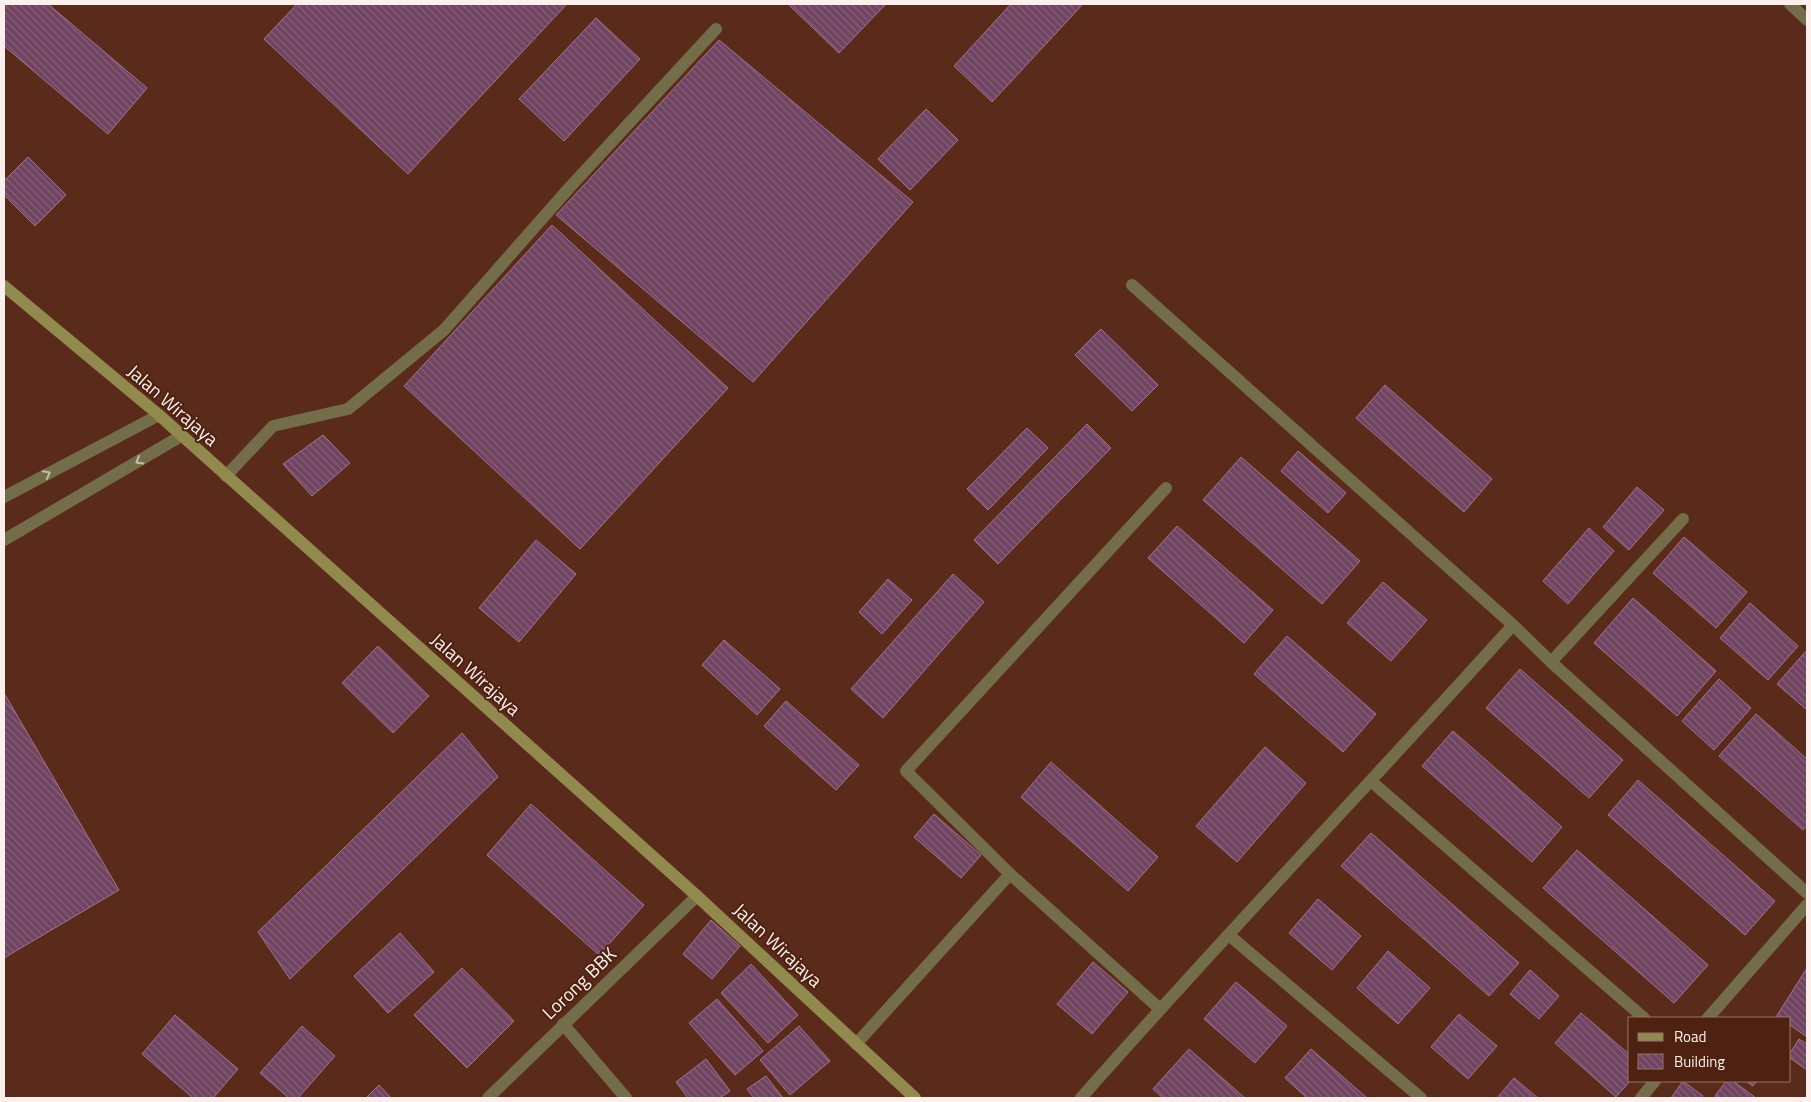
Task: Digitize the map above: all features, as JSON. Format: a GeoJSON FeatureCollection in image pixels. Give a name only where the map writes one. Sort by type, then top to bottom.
{"type":"FeatureCollection","features":[{"type":"Feature","properties":{"kind":"street"},"geometry":{"type":"LineString","coordinates":[[1790,4],[1807,20]]}},
{"type":"Feature","properties":{"kind":"street"},"geometry":{"type":"LineString","coordinates":[[226,476],[273,426],[348,409],[444,330],[570,187],[716,29]]}},
{"type":"Feature","properties":{"kind":"street"},"geometry":{"type":"LineString","coordinates":[[1132,285],[1807,892]]}},
{"type":"Feature","properties":{"kind":"street","name":"Jalan Wirajaya"},"geometry":{"type":"LineString","coordinates":[[4,286],[159,415],[697,896],[915,1098]]}},
{"type":"Feature","properties":{"kind":"street"},"geometry":{"type":"LineString","coordinates":[[4,497],[159,415]]}},
{"type":"Feature","properties":{"kind":"street"},"geometry":{"type":"LineString","coordinates":[[4,540],[181,436]]}},
{"type":"Feature","properties":{"kind":"street"},"geometry":{"type":"LineString","coordinates":[[1160,1009],[1010,874],[906,771],[1166,488]]}},
{"type":"Feature","properties":{"kind":"street"},"geometry":{"type":"LineString","coordinates":[[1550,662],[1683,519]]}},
{"type":"Feature","properties":{"kind":"street"},"geometry":{"type":"LineString","coordinates":[[1081,1098],[1160,1009],[1372,782],[1512,625]]}},
{"type":"Feature","properties":{"kind":"street"},"geometry":{"type":"LineString","coordinates":[[1372,782],[1643,1017]]}},
{"type":"Feature","properties":{"kind":"street"},"geometry":{"type":"LineString","coordinates":[[856,1044],[1010,874]]}},
{"type":"Feature","properties":{"kind":"street","name":"Lorong BBK"},"geometry":{"type":"LineString","coordinates":[[488,1098],[697,896]]}},
{"type":"Feature","properties":{"kind":"street"},"geometry":{"type":"LineString","coordinates":[[1709,1017],[1807,905]]}},
{"type":"Feature","properties":{"kind":"street"},"geometry":{"type":"LineString","coordinates":[[1230,936],[1421,1098]]}},
{"type":"Feature","properties":{"kind":"street"},"geometry":{"type":"LineString","coordinates":[[563,1024],[626,1098]]}},
{"type":"Feature","properties":{"kind":"street"},"geometry":{"type":"LineString","coordinates":[[1640,1098],[1654,1082]]}},
{"type":"Feature","properties":{"kind":"building"},"geometry":{"type":"Polygon","coordinates":[[[4,4],[48,4],[147,88],[108,134],[4,46],[4,4]]]}},
{"type":"Feature","properties":{"kind":"building"},"geometry":{"type":"Polygon","coordinates":[[[297,4],[567,4],[408,174],[264,39],[297,4]]]}},
{"type":"Feature","properties":{"kind":"building"},"geometry":{"type":"Polygon","coordinates":[[[788,4],[884,4],[885,5],[839,53],[788,4]]]}},
{"type":"Feature","properties":{"kind":"building"},"geometry":{"type":"Polygon","coordinates":[[[1011,4],[1083,4],[992,102],[954,66],[1011,4]]]}},
{"type":"Feature","properties":{"kind":"building"},"geometry":{"type":"Polygon","coordinates":[[[596,18],[640,59],[564,141],[519,99],[596,18]]]}},
{"type":"Feature","properties":{"kind":"building"},"geometry":{"type":"Polygon","coordinates":[[[719,40],[913,202],[753,382],[556,215],[719,40]]]}},
{"type":"Feature","properties":{"kind":"building"},"geometry":{"type":"Polygon","coordinates":[[[926,109],[958,140],[910,190],[878,159],[926,109]]]}},
{"type":"Feature","properties":{"kind":"building"},"geometry":{"type":"Polygon","coordinates":[[[28,157],[66,195],[35,226],[4,195],[4,181],[28,157]]]}},
{"type":"Feature","properties":{"kind":"building"},"geometry":{"type":"Polygon","coordinates":[[[552,225],[728,388],[580,549],[404,386],[552,225]]]}},
{"type":"Feature","properties":{"kind":"building"},"geometry":{"type":"Polygon","coordinates":[[[1101,329],[1158,385],[1132,411],[1075,355],[1101,329]]]}},
{"type":"Feature","properties":{"kind":"building"},"geometry":{"type":"Polygon","coordinates":[[[1385,385],[1492,479],[1464,512],[1356,418],[1385,385]]]}},
{"type":"Feature","properties":{"kind":"building"},"geometry":{"type":"Polygon","coordinates":[[[1087,424],[1111,448],[998,564],[974,540],[1087,424]]]}},
{"type":"Feature","properties":{"kind":"building"},"geometry":{"type":"Polygon","coordinates":[[[1027,428],[1048,448],[988,510],[967,489],[1027,428]]]}},
{"type":"Feature","properties":{"kind":"building"},"geometry":{"type":"Polygon","coordinates":[[[323,435],[350,463],[312,496],[283,464],[323,435]]]}},
{"type":"Feature","properties":{"kind":"building"},"geometry":{"type":"Polygon","coordinates":[[[1298,451],[1346,493],[1328,513],[1281,471],[1298,451]]]}},
{"type":"Feature","properties":{"kind":"building"},"geometry":{"type":"Polygon","coordinates":[[[1241,457],[1360,561],[1322,604],[1203,500],[1241,457]]]}},
{"type":"Feature","properties":{"kind":"building"},"geometry":{"type":"Polygon","coordinates":[[[1637,487],[1664,510],[1629,550],[1603,527],[1637,487]]]}},
{"type":"Feature","properties":{"kind":"building"},"geometry":{"type":"Polygon","coordinates":[[[1177,526],[1273,610],[1244,643],[1148,558],[1177,526]]]}},
{"type":"Feature","properties":{"kind":"building"},"geometry":{"type":"Polygon","coordinates":[[[1589,528],[1614,551],[1568,604],[1543,581],[1589,528]]]}},
{"type":"Feature","properties":{"kind":"building"},"geometry":{"type":"Polygon","coordinates":[[[1684,537],[1747,592],[1716,628],[1653,573],[1684,537]]]}},
{"type":"Feature","properties":{"kind":"building"},"geometry":{"type":"Polygon","coordinates":[[[536,540],[576,574],[519,642],[479,608],[536,540]]]}},
{"type":"Feature","properties":{"kind":"building"},"geometry":{"type":"Polygon","coordinates":[[[953,574],[984,602],[883,718],[851,689],[953,574]]]}},
{"type":"Feature","properties":{"kind":"building"},"geometry":{"type":"Polygon","coordinates":[[[888,579],[912,600],[882,634],[859,612],[888,579]]]}},
{"type":"Feature","properties":{"kind":"building"},"geometry":{"type":"Polygon","coordinates":[[[1383,582],[1427,620],[1391,661],[1347,623],[1383,582]]]}},
{"type":"Feature","properties":{"kind":"building"},"geometry":{"type":"Polygon","coordinates":[[[1633,598],[1716,671],[1677,716],[1594,643],[1633,598]]]}},
{"type":"Feature","properties":{"kind":"building"},"geometry":{"type":"Polygon","coordinates":[[[1750,603],[1798,646],[1768,680],[1720,638],[1750,603]]]}},
{"type":"Feature","properties":{"kind":"building"},"geometry":{"type":"Polygon","coordinates":[[[1287,636],[1376,714],[1343,752],[1254,674],[1287,636]]]}},
{"type":"Feature","properties":{"kind":"building"},"geometry":{"type":"Polygon","coordinates":[[[724,640],[780,689],[757,715],[702,665],[724,640]]]}},
{"type":"Feature","properties":{"kind":"building"},"geometry":{"type":"Polygon","coordinates":[[[378,646],[429,696],[393,733],[342,683],[378,646]]]}},
{"type":"Feature","properties":{"kind":"building"},"geometry":{"type":"Polygon","coordinates":[[[1807,650],[1807,710],[1777,684],[1807,650]]]}},
{"type":"Feature","properties":{"kind":"building"},"geometry":{"type":"Polygon","coordinates":[[[1520,669],[1623,760],[1589,798],[1486,708],[1520,669]]]}},
{"type":"Feature","properties":{"kind":"building"},"geometry":{"type":"Polygon","coordinates":[[[1719,679],[1751,708],[1714,750],[1682,721],[1719,679]]]}},
{"type":"Feature","properties":{"kind":"building"},"geometry":{"type":"Polygon","coordinates":[[[4,693],[119,890],[4,958],[4,693]]]}},
{"type":"Feature","properties":{"kind":"building"},"geometry":{"type":"Polygon","coordinates":[[[786,701],[859,765],[836,790],[764,726],[786,701]]]}},
{"type":"Feature","properties":{"kind":"building"},"geometry":{"type":"Polygon","coordinates":[[[1756,714],[1807,759],[1807,826],[1803,830],[1719,756],[1756,714]]]}},
{"type":"Feature","properties":{"kind":"building"},"geometry":{"type":"Polygon","coordinates":[[[1453,731],[1562,827],[1532,862],[1422,766],[1453,731]]]}},
{"type":"Feature","properties":{"kind":"building"},"geometry":{"type":"Polygon","coordinates":[[[462,733],[498,777],[290,979],[258,932],[462,733]]]}},
{"type":"Feature","properties":{"kind":"building"},"geometry":{"type":"Polygon","coordinates":[[[1265,747],[1306,783],[1237,862],[1196,826],[1265,747]]]}},
{"type":"Feature","properties":{"kind":"building"},"geometry":{"type":"Polygon","coordinates":[[[1051,762],[1158,857],[1128,891],[1021,797],[1051,762]]]}},
{"type":"Feature","properties":{"kind":"building"},"geometry":{"type":"Polygon","coordinates":[[[1638,780],[1775,901],[1745,935],[1608,815],[1638,780]]]}},
{"type":"Feature","properties":{"kind":"building"},"geometry":{"type":"Polygon","coordinates":[[[531,804],[644,905],[599,955],[487,855],[531,804]]]}},
{"type":"Feature","properties":{"kind":"building"},"geometry":{"type":"Polygon","coordinates":[[[934,814],[981,855],[961,878],[914,837],[934,814]]]}},
{"type":"Feature","properties":{"kind":"building"},"geometry":{"type":"Polygon","coordinates":[[[1371,833],[1519,963],[1489,996],[1341,866],[1371,833]]]}},
{"type":"Feature","properties":{"kind":"building"},"geometry":{"type":"Polygon","coordinates":[[[1577,850],[1708,965],[1674,1003],[1543,888],[1577,850]]]}},
{"type":"Feature","properties":{"kind":"building"},"geometry":{"type":"Polygon","coordinates":[[[1318,899],[1361,936],[1332,970],[1289,933],[1318,899]]]}},
{"type":"Feature","properties":{"kind":"building"},"geometry":{"type":"Polygon","coordinates":[[[711,920],[740,946],[712,979],[683,954],[711,920]]]}},
{"type":"Feature","properties":{"kind":"building"},"geometry":{"type":"Polygon","coordinates":[[[400,933],[434,972],[388,1013],[354,976],[400,933]]]}},
{"type":"Feature","properties":{"kind":"building"},"geometry":{"type":"Polygon","coordinates":[[[1388,951],[1430,988],[1398,1024],[1357,988],[1388,951]]]}},
{"type":"Feature","properties":{"kind":"building"},"geometry":{"type":"Polygon","coordinates":[[[1093,962],[1128,992],[1092,1034],[1057,1004],[1093,962]]]}},
{"type":"Feature","properties":{"kind":"building"},"geometry":{"type":"Polygon","coordinates":[[[751,964],[798,1015],[768,1043],[721,993],[751,964]]]}},
{"type":"Feature","properties":{"kind":"building"},"geometry":{"type":"Polygon","coordinates":[[[462,968],[514,1021],[467,1068],[414,1015],[462,968]]]}},
{"type":"Feature","properties":{"kind":"building"},"geometry":{"type":"Polygon","coordinates":[[[1807,968],[1807,1037],[1791,1026],[1791,1017],[1776,1017],[1807,968]]]}},
{"type":"Feature","properties":{"kind":"building"},"geometry":{"type":"Polygon","coordinates":[[[1530,970],[1559,996],[1539,1019],[1510,994],[1530,970]]]}},
{"type":"Feature","properties":{"kind":"building"},"geometry":{"type":"Polygon","coordinates":[[[1236,982],[1287,1026],[1255,1063],[1204,1019],[1236,982]]]}},
{"type":"Feature","properties":{"kind":"building"},"geometry":{"type":"Polygon","coordinates":[[[717,999],[763,1051],[735,1075],[689,1023],[717,999]]]}},
{"type":"Feature","properties":{"kind":"building"},"geometry":{"type":"Polygon","coordinates":[[[1581,1013],[1628,1053],[1629,1082],[1616,1097],[1555,1043],[1581,1013]]]}},
{"type":"Feature","properties":{"kind":"building"},"geometry":{"type":"Polygon","coordinates":[[[1459,1014],[1497,1046],[1468,1079],[1431,1047],[1459,1014]]]}},
{"type":"Feature","properties":{"kind":"building"},"geometry":{"type":"Polygon","coordinates":[[[175,1015],[238,1069],[213,1098],[193,1098],[142,1054],[175,1015]]]}},
{"type":"Feature","properties":{"kind":"building"},"geometry":{"type":"Polygon","coordinates":[[[302,1026],[335,1056],[298,1098],[289,1098],[260,1073],[302,1026]]]}},
{"type":"Feature","properties":{"kind":"building"},"geometry":{"type":"Polygon","coordinates":[[[799,1026],[830,1061],[790,1095],[760,1060],[799,1026]]]}},
{"type":"Feature","properties":{"kind":"building"},"geometry":{"type":"Polygon","coordinates":[[[1799,1039],[1807,1044],[1807,1070],[1791,1059],[1791,1051],[1799,1039]]]}},
{"type":"Feature","properties":{"kind":"building"},"geometry":{"type":"Polygon","coordinates":[[[1189,1049],[1245,1098],[1163,1098],[1153,1089],[1189,1049]]]}},
{"type":"Feature","properties":{"kind":"building"},"geometry":{"type":"Polygon","coordinates":[[[1311,1049],[1367,1098],[1307,1098],[1285,1078],[1311,1049]]]}},
{"type":"Feature","properties":{"kind":"building"},"geometry":{"type":"Polygon","coordinates":[[[706,1059],[730,1091],[720,1098],[688,1098],[676,1082],[706,1059]]]}},
{"type":"Feature","properties":{"kind":"building"},"geometry":{"type":"Polygon","coordinates":[[[766,1076],[783,1098],[754,1098],[747,1089],[766,1076]]]}},
{"type":"Feature","properties":{"kind":"building"},"geometry":{"type":"Polygon","coordinates":[[[1514,1078],[1538,1098],[1497,1098],[1514,1078]]]}},
{"type":"Feature","properties":{"kind":"building"},"geometry":{"type":"Polygon","coordinates":[[[1682,1082],[1703,1096],[1701,1098],[1671,1098],[1682,1082]]]}},
{"type":"Feature","properties":{"kind":"building"},"geometry":{"type":"Polygon","coordinates":[[[1725,1082],[1734,1082],[1756,1098],[1719,1098],[1715,1096],[1725,1082]]]}},
{"type":"Feature","properties":{"kind":"building"},"geometry":{"type":"Polygon","coordinates":[[[1747,1082],[1756,1082],[1753,1086],[1747,1082]]]}},
{"type":"Feature","properties":{"kind":"building"},"geometry":{"type":"Polygon","coordinates":[[[379,1085],[391,1098],[366,1098],[379,1085]]]}}]}
